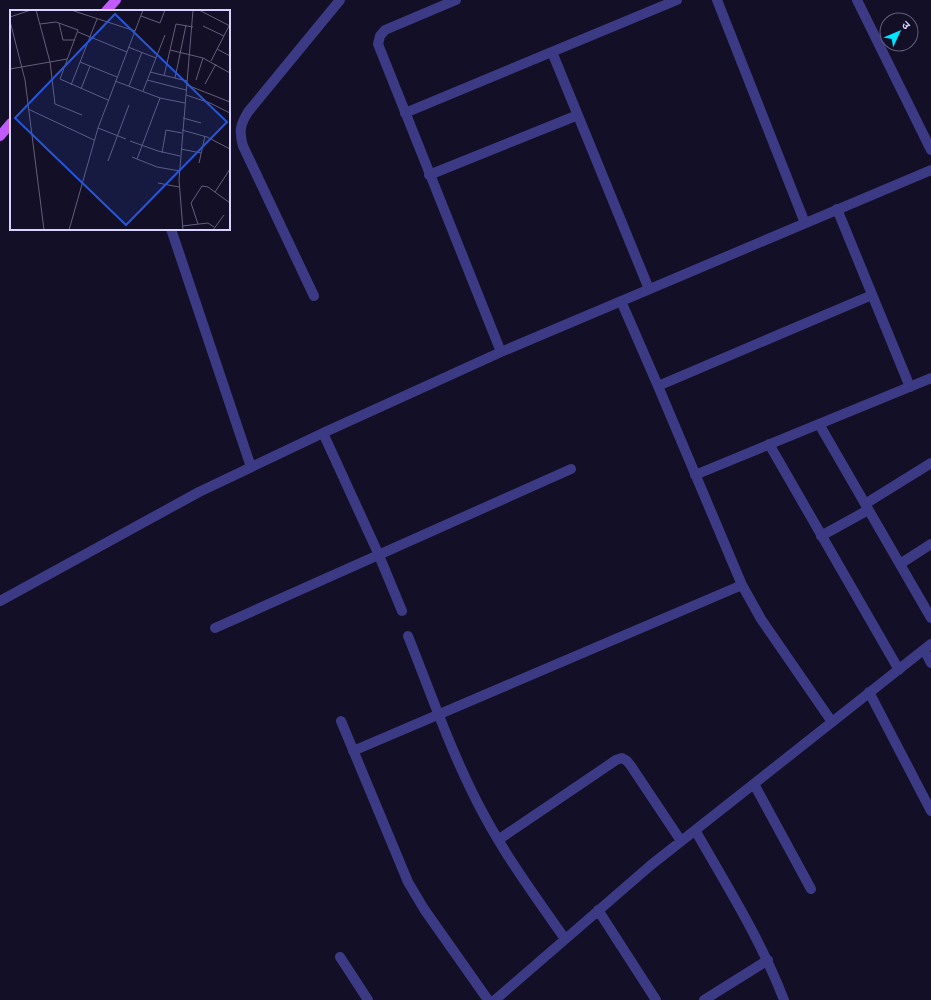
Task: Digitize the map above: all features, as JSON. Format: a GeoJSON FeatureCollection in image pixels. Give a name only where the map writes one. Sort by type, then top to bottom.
{"type":"FeatureCollection","features":[{"type":"Feature","properties":{"kind":"main road"},"geometry":{"type":"LineString","coordinates":[[107,10],[116,0]]}},
{"type":"Feature","properties":{"kind":"main road"},"geometry":{"type":"LineString","coordinates":[[0,136],[10,124]]}},
{"type":"Feature","properties":{"kind":"street"},"geometry":{"type":"LineString","coordinates":[[314,296],[243,146],[239,132],[242,122],[248,112],[340,0]]}},
{"type":"Feature","properties":{"kind":"street"},"geometry":{"type":"LineString","coordinates":[[456,0],[385,30],[380,36],[378,44],[404,113],[501,352]]}},
{"type":"Feature","properties":{"kind":"street"},"geometry":{"type":"LineString","coordinates":[[404,113],[677,0]]}},
{"type":"Feature","properties":{"kind":"street"},"geometry":{"type":"LineString","coordinates":[[717,0],[805,223]]}},
{"type":"Feature","properties":{"kind":"street"},"geometry":{"type":"LineString","coordinates":[[857,0],[931,150]]}},
{"type":"Feature","properties":{"kind":"street"},"geometry":{"type":"LineString","coordinates":[[552,52],[649,289]]}},
{"type":"Feature","properties":{"kind":"street"},"geometry":{"type":"LineString","coordinates":[[429,175],[578,115]]}},
{"type":"Feature","properties":{"kind":"street"},"geometry":{"type":"LineString","coordinates":[[0,601],[200,492],[323,433],[501,352],[931,170]]}},
{"type":"Feature","properties":{"kind":"street"},"geometry":{"type":"LineString","coordinates":[[837,210],[910,387]]}},
{"type":"Feature","properties":{"kind":"street"},"geometry":{"type":"LineString","coordinates":[[171,230],[251,467]]}},
{"type":"Feature","properties":{"kind":"street"},"geometry":{"type":"LineString","coordinates":[[658,386],[872,295]]}},
{"type":"Feature","properties":{"kind":"street"},"geometry":{"type":"LineString","coordinates":[[621,301],[742,585],[761,619],[832,722]]}},
{"type":"Feature","properties":{"kind":"street"},"geometry":{"type":"LineString","coordinates":[[694,475],[931,378]]}},
{"type":"Feature","properties":{"kind":"street"},"geometry":{"type":"LineString","coordinates":[[818,424],[931,618]]}},
{"type":"Feature","properties":{"kind":"street"},"geometry":{"type":"LineString","coordinates":[[323,433],[402,611]]}},
{"type":"Feature","properties":{"kind":"street"},"geometry":{"type":"LineString","coordinates":[[769,444],[898,670]]}},
{"type":"Feature","properties":{"kind":"street"},"geometry":{"type":"LineString","coordinates":[[821,536],[931,463]]}},
{"type":"Feature","properties":{"kind":"street"},"geometry":{"type":"LineString","coordinates":[[215,628],[571,469]]}},
{"type":"Feature","properties":{"kind":"street"},"geometry":{"type":"LineString","coordinates":[[900,564],[931,544]]}},
{"type":"Feature","properties":{"kind":"street"},"geometry":{"type":"LineString","coordinates":[[353,751],[742,585]]}},
{"type":"Feature","properties":{"kind":"street"},"geometry":{"type":"LineString","coordinates":[[408,636],[466,778],[498,840],[565,939]]}},
{"type":"Feature","properties":{"kind":"street"},"geometry":{"type":"LineString","coordinates":[[495,1000],[598,910],[695,830],[927,647],[931,663]]}},
{"type":"Feature","properties":{"kind":"street"},"geometry":{"type":"LineString","coordinates":[[869,692],[931,811]]}},
{"type":"Feature","properties":{"kind":"street"},"geometry":{"type":"LineString","coordinates":[[341,721],[408,882],[424,909],[488,1000]]}},
{"type":"Feature","properties":{"kind":"street"},"geometry":{"type":"LineString","coordinates":[[498,840],[616,760],[622,758],[627,761],[681,842]]}},
{"type":"Feature","properties":{"kind":"street"},"geometry":{"type":"LineString","coordinates":[[754,784],[811,889]]}},
{"type":"Feature","properties":{"kind":"street"},"geometry":{"type":"LineString","coordinates":[[695,830],[748,921],[768,960],[784,1000]]}},
{"type":"Feature","properties":{"kind":"street"},"geometry":{"type":"LineString","coordinates":[[598,910],[656,1000]]}},
{"type":"Feature","properties":{"kind":"street"},"geometry":{"type":"LineString","coordinates":[[340,957],[368,1000]]}},
{"type":"Feature","properties":{"kind":"street"},"geometry":{"type":"LineString","coordinates":[[704,1000],[768,960]]}}]}
